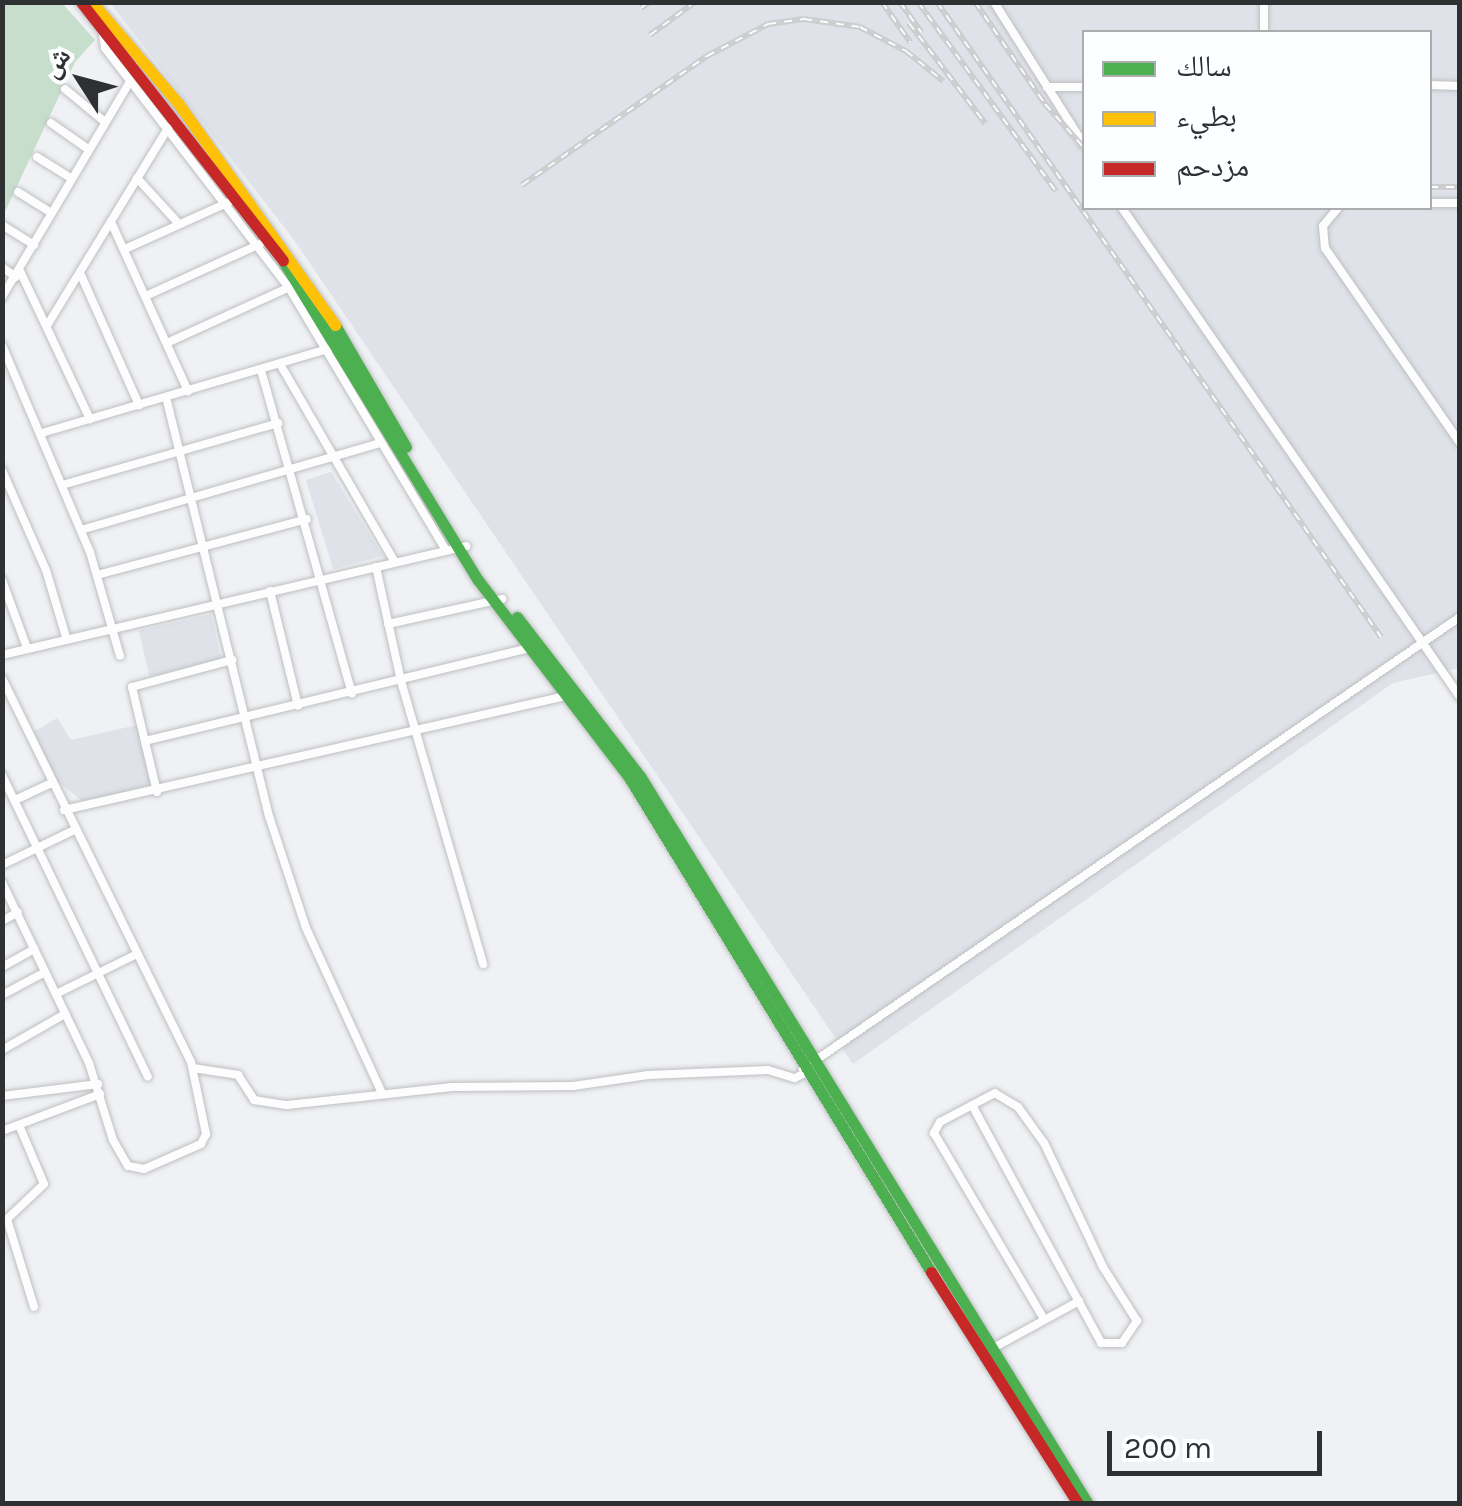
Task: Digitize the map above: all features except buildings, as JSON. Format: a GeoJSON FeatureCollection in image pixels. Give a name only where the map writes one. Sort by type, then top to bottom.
{"type":"FeatureCollection","features":[{"type":"Feature","properties":{"kind":"main road"},"geometry":{"type":"LineString","coordinates":[[81,2],[176,118],[295,285],[457,548],[640,776],[807,1068],[1078,1504]]}},
{"type":"Feature","properties":{"kind":"main road"},"geometry":{"type":"LineString","coordinates":[[92,2],[178,103],[312,285],[390,440]]}},
{"type":"Feature","properties":{"kind":"main road"},"geometry":{"type":"LineString","coordinates":[[807,1068],[995,1347],[1088,1504]]}},
{"type":"Feature","properties":{"kind":"street"},"geometry":{"type":"LineString","coordinates":[[994,2],[1082,142]]}},
{"type":"Feature","properties":{"kind":"street"},"geometry":{"type":"LineString","coordinates":[[1264,2],[1264,30]]}},
{"type":"Feature","properties":{"kind":"street"},"geometry":{"type":"LineString","coordinates":[[102,28],[102,43],[166,130],[232,200],[125,249]]}},
{"type":"Feature","properties":{"kind":"street"},"geometry":{"type":"LineString","coordinates":[[2,296],[137,70]]}},
{"type":"Feature","properties":{"kind":"street"},"geometry":{"type":"LineString","coordinates":[[1432,86],[1460,86]]}},
{"type":"Feature","properties":{"kind":"street"},"geometry":{"type":"LineString","coordinates":[[1047,87],[1082,87]]}},
{"type":"Feature","properties":{"kind":"street"},"geometry":{"type":"LineString","coordinates":[[65,89],[104,122]]}},
{"type":"Feature","properties":{"kind":"street"},"geometry":{"type":"LineString","coordinates":[[48,324],[176,118]]}},
{"type":"Feature","properties":{"kind":"street"},"geometry":{"type":"LineString","coordinates":[[51,123],[88,149]]}},
{"type":"Feature","properties":{"kind":"street"},"geometry":{"type":"LineString","coordinates":[[38,157],[70,178]]}},
{"type":"Feature","properties":{"kind":"street"},"geometry":{"type":"LineString","coordinates":[[137,178],[178,224]]}},
{"type":"Feature","properties":{"kind":"street"},"geometry":{"type":"LineString","coordinates":[[18,192],[49,212]]}},
{"type":"Feature","properties":{"kind":"street"},"geometry":{"type":"LineString","coordinates":[[1432,202],[1460,203]]}},
{"type":"Feature","properties":{"kind":"street"},"geometry":{"type":"LineString","coordinates":[[1123,210],[1460,697]]}},
{"type":"Feature","properties":{"kind":"street"},"geometry":{"type":"LineString","coordinates":[[1336,210],[1323,226],[1325,248],[1460,443]]}},
{"type":"Feature","properties":{"kind":"street"},"geometry":{"type":"LineString","coordinates":[[111,222],[148,295],[188,391]]}},
{"type":"Feature","properties":{"kind":"street"},"geometry":{"type":"LineString","coordinates":[[2,225],[34,245]]}},
{"type":"Feature","properties":{"kind":"street"},"geometry":{"type":"LineString","coordinates":[[148,295],[264,243]]}},
{"type":"Feature","properties":{"kind":"street"},"geometry":{"type":"LineString","coordinates":[[2,267],[18,274],[48,324],[90,419]]}},
{"type":"Feature","properties":{"kind":"street"},"geometry":{"type":"LineString","coordinates":[[80,273],[139,405]]}},
{"type":"Feature","properties":{"kind":"street"},"geometry":{"type":"LineString","coordinates":[[169,342],[295,285]]}},
{"type":"Feature","properties":{"kind":"street"},"geometry":{"type":"LineString","coordinates":[[2,345],[81,530],[115,629],[120,656]]}},
{"type":"Feature","properties":{"kind":"street"},"geometry":{"type":"LineString","coordinates":[[42,433],[333,347]]}},
{"type":"Feature","properties":{"kind":"street"},"geometry":{"type":"LineString","coordinates":[[280,364],[331,458],[395,562]]}},
{"type":"Feature","properties":{"kind":"street"},"geometry":{"type":"LineString","coordinates":[[261,370],[324,578],[352,693]]}},
{"type":"Feature","properties":{"kind":"street"},"geometry":{"type":"LineString","coordinates":[[166,398],[219,603],[256,768],[302,920],[382,1093]]}},
{"type":"Feature","properties":{"kind":"street"},"geometry":{"type":"LineString","coordinates":[[62,485],[278,423]]}},
{"type":"Feature","properties":{"kind":"street"},"geometry":{"type":"LineString","coordinates":[[2,655],[457,548],[390,440],[81,530]]}},
{"type":"Feature","properties":{"kind":"street"},"geometry":{"type":"LineString","coordinates":[[2,470],[46,570],[66,638]]}},
{"type":"Feature","properties":{"kind":"street"},"geometry":{"type":"LineString","coordinates":[[97,576],[307,520]]}},
{"type":"Feature","properties":{"kind":"street"},"geometry":{"type":"LineString","coordinates":[[376,566],[415,732],[484,964]]}},
{"type":"Feature","properties":{"kind":"street"},"geometry":{"type":"LineString","coordinates":[[2,580],[27,648]]}},
{"type":"Feature","properties":{"kind":"street"},"geometry":{"type":"LineString","coordinates":[[270,591],[298,706]]}},
{"type":"Feature","properties":{"kind":"street"},"geometry":{"type":"LineString","coordinates":[[388,624],[499,601]]}},
{"type":"Feature","properties":{"kind":"street"},"geometry":{"type":"LineString","coordinates":[[193,1068],[238,1075],[254,1100],[266,1103],[346,1102],[382,1093],[572,1086],[648,1075],[768,1070],[795,1078],[1460,617]]}},
{"type":"Feature","properties":{"kind":"street"},"geometry":{"type":"LineString","coordinates":[[144,741],[536,646]]}},
{"type":"Feature","properties":{"kind":"street"},"geometry":{"type":"LineString","coordinates":[[157,792],[133,685],[232,660]]}},
{"type":"Feature","properties":{"kind":"street"},"geometry":{"type":"LineString","coordinates":[[2,678],[50,783],[193,1068],[205,1141],[144,1168],[125,1161],[98,1084],[2,882]]}},
{"type":"Feature","properties":{"kind":"street"},"geometry":{"type":"LineString","coordinates":[[64,810],[157,792],[574,694]]}},
{"type":"Feature","properties":{"kind":"street"},"geometry":{"type":"LineString","coordinates":[[2,775],[148,1076]]}},
{"type":"Feature","properties":{"kind":"street"},"geometry":{"type":"LineString","coordinates":[[15,800],[50,783]]}},
{"type":"Feature","properties":{"kind":"street"},"geometry":{"type":"LineString","coordinates":[[2,866],[74,830]]}},
{"type":"Feature","properties":{"kind":"street"},"geometry":{"type":"LineString","coordinates":[[2,921],[18,912]]}},
{"type":"Feature","properties":{"kind":"street"},"geometry":{"type":"LineString","coordinates":[[2,967],[34,949]]}},
{"type":"Feature","properties":{"kind":"street"},"geometry":{"type":"LineString","coordinates":[[56,994],[135,954]]}},
{"type":"Feature","properties":{"kind":"street"},"geometry":{"type":"LineString","coordinates":[[2,994],[45,972]]}},
{"type":"Feature","properties":{"kind":"street"},"geometry":{"type":"LineString","coordinates":[[2,1050],[65,1014]]}},
{"type":"Feature","properties":{"kind":"street"},"geometry":{"type":"LineString","coordinates":[[2,1096],[98,1084]]}},
{"type":"Feature","properties":{"kind":"street"},"geometry":{"type":"LineString","coordinates":[[2,1131],[100,1094]]}},
{"type":"Feature","properties":{"kind":"street"},"geometry":{"type":"LineString","coordinates":[[972,1105],[1106,1347],[1135,1330],[1129,1303],[1103,1268],[1044,1143],[1003,1094],[972,1105],[940,1122],[934,1133],[1044,1319]]}},
{"type":"Feature","properties":{"kind":"street"},"geometry":{"type":"LineString","coordinates":[[19,1125],[44,1184],[7,1219],[34,1307]]}},
{"type":"Feature","properties":{"kind":"street"},"geometry":{"type":"LineString","coordinates":[[995,1347],[1080,1301]]}},
{"type":"Feature","properties":{"kind":"shaded area"},"geometry":{"type":"Polygon","coordinates":[[[110,3],[1459,3],[1459,668],[1393,683],[853,1064],[294,240],[110,3]]]}},
{"type":"Feature","properties":{"kind":"shaded area"},"geometry":{"type":"Polygon","coordinates":[[[331,472],[383,556],[333,569],[306,480],[331,472]]]}},
{"type":"Feature","properties":{"kind":"shaded area"},"geometry":{"type":"Polygon","coordinates":[[[211,614],[222,660],[149,676],[139,631],[211,614]]]}},
{"type":"Feature","properties":{"kind":"shaded area"},"geometry":{"type":"Polygon","coordinates":[[[57,718],[71,740],[137,725],[151,784],[85,803],[54,779],[32,733],[57,718]]]}},
{"type":"Feature","properties":{"kind":"green space"},"geometry":{"type":"Polygon","coordinates":[[[3,3],[62,3],[95,40],[75,62],[3,216],[3,3]]]}},
{"type":"Feature","properties":{"kind":"railway"},"geometry":{"type":"LineString","coordinates":[[641,8],[649,2]]}},
{"type":"Feature","properties":{"kind":"railway"},"geometry":{"type":"LineString","coordinates":[[650,35],[695,2]]}},
{"type":"Feature","properties":{"kind":"railway"},"geometry":{"type":"LineString","coordinates":[[882,2],[910,42]]}},
{"type":"Feature","properties":{"kind":"railway"},"geometry":{"type":"LineString","coordinates":[[900,2],[921,32]]}},
{"type":"Feature","properties":{"kind":"railway"},"geometry":{"type":"LineString","coordinates":[[918,2],[1056,191]]}},
{"type":"Feature","properties":{"kind":"railway"},"geometry":{"type":"LineString","coordinates":[[937,2],[1082,209]]}},
{"type":"Feature","properties":{"kind":"railway"},"geometry":{"type":"LineString","coordinates":[[975,2],[1045,104],[1082,146]]}},
{"type":"Feature","properties":{"kind":"railway"},"geometry":{"type":"LineString","coordinates":[[522,185],[707,56],[768,24],[804,19],[860,27],[906,51],[943,81]]}},
{"type":"Feature","properties":{"kind":"railway"},"geometry":{"type":"LineString","coordinates":[[909,23],[985,123]]}},
{"type":"Feature","properties":{"kind":"railway"},"geometry":{"type":"LineString","coordinates":[[1432,187],[1460,187]]}},
{"type":"Feature","properties":{"kind":"railway"},"geometry":{"type":"LineString","coordinates":[[1082,210],[1381,637]]}},
{"type":"Feature","properties":{"kind":"traffic: fast"},"geometry":{"type":"LineString","coordinates":[[283,261],[478,580],[630,779],[931,1272]]}},
{"type":"Feature","properties":{"kind":"traffic: fast"},"geometry":{"type":"LineString","coordinates":[[335,325],[406,447]]}},
{"type":"Feature","properties":{"kind":"traffic: fast"},"geometry":{"type":"LineString","coordinates":[[517,617],[640,776],[1088,1504]]}},
{"type":"Feature","properties":{"kind":"traffic: slow"},"geometry":{"type":"LineString","coordinates":[[92,2],[178,103],[335,325]]}},
{"type":"Feature","properties":{"kind":"traffic: jam"},"geometry":{"type":"LineString","coordinates":[[81,2],[283,261]]}},
{"type":"Feature","properties":{"kind":"traffic: jam"},"geometry":{"type":"LineString","coordinates":[[931,1272],[1078,1504]]}}]}
